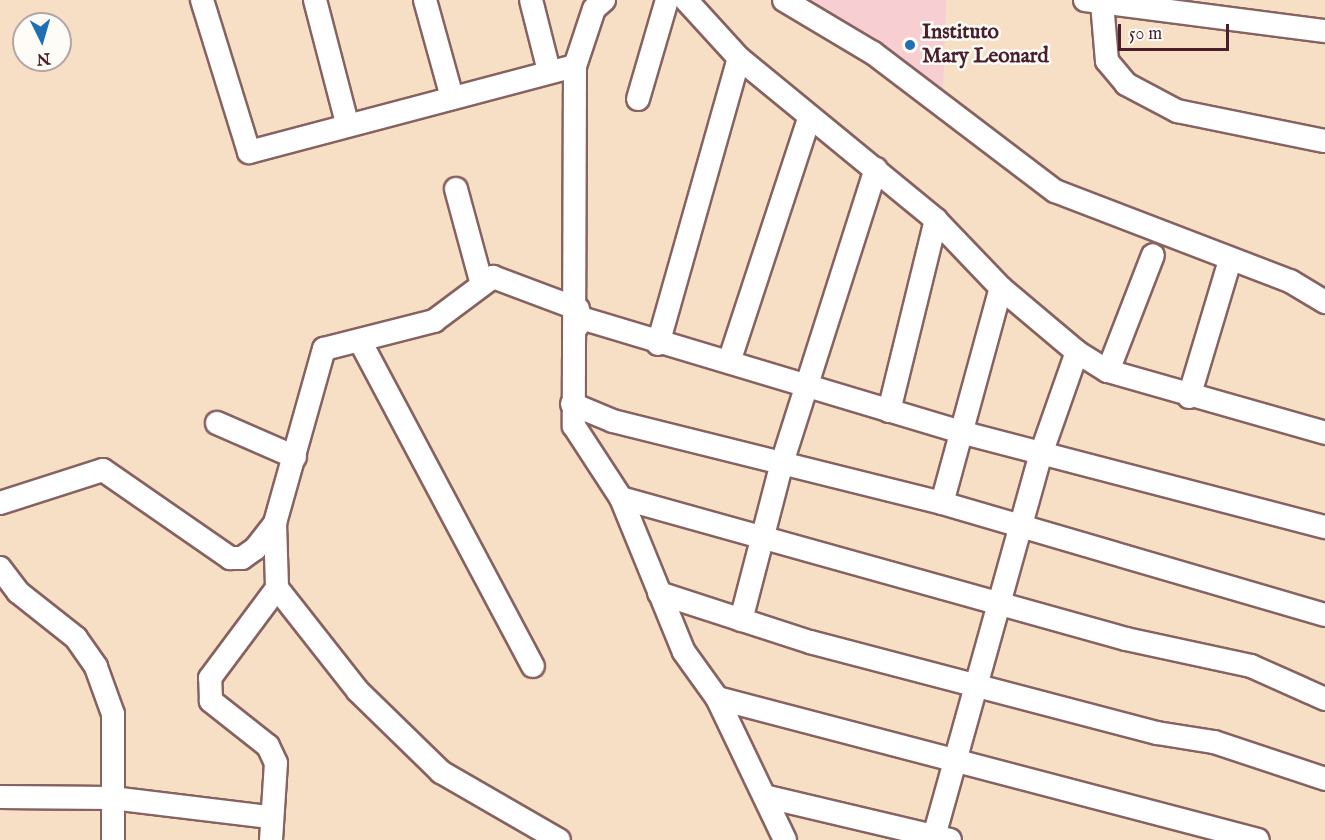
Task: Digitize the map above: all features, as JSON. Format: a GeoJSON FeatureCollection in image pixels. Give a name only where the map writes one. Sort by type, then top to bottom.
{"type":"FeatureCollection","features":[{"type":"Feature","properties":{"kind":"street"},"geometry":{"type":"LineString","coordinates":[[202,0],[248,151],[450,94],[575,66]]}},
{"type":"Feature","properties":{"kind":"street"},"geometry":{"type":"LineString","coordinates":[[315,0],[347,123]]}},
{"type":"Feature","properties":{"kind":"street"},"geometry":{"type":"LineString","coordinates":[[425,0],[450,94]]}},
{"type":"Feature","properties":{"kind":"street"},"geometry":{"type":"LineString","coordinates":[[531,0],[549,71]]}},
{"type":"Feature","properties":{"kind":"street"},"geometry":{"type":"LineString","coordinates":[[604,0],[594,9],[575,66],[577,318],[572,404],[574,426],[621,498],[684,652],[717,698],[768,797],[785,840]]}},
{"type":"Feature","properties":{"kind":"street"},"geometry":{"type":"LineString","coordinates":[[638,99],[667,0]]}},
{"type":"Feature","properties":{"kind":"street"},"geometry":{"type":"LineString","coordinates":[[686,0],[739,58],[809,118],[876,169],[936,220],[1001,288],[1077,351],[1108,371],[1189,397],[1325,433]]}},
{"type":"Feature","properties":{"kind":"street"},"geometry":{"type":"LineString","coordinates":[[784,0],[873,53],[1055,191],[1300,286],[1325,302]]}},
{"type":"Feature","properties":{"kind":"street"},"geometry":{"type":"LineString","coordinates":[[1325,31],[1094,1],[1107,61],[1126,84],[1176,111],[1325,141]]}},
{"type":"Feature","properties":{"kind":"street"},"geometry":{"type":"LineString","coordinates":[[658,344],[739,58]]}},
{"type":"Feature","properties":{"kind":"street"},"geometry":{"type":"LineString","coordinates":[[729,362],[809,118]]}},
{"type":"Feature","properties":{"kind":"street"},"geometry":{"type":"LineString","coordinates":[[741,620],[765,540],[781,466],[876,169]]}},
{"type":"Feature","properties":{"kind":"street"},"geometry":{"type":"LineString","coordinates":[[456,189],[481,280]]}},
{"type":"Feature","properties":{"kind":"street"},"geometry":{"type":"LineString","coordinates":[[889,411],[936,220]]}},
{"type":"Feature","properties":{"kind":"street"},"geometry":{"type":"LineString","coordinates":[[1108,371],[1153,255]]}},
{"type":"Feature","properties":{"kind":"street"},"geometry":{"type":"LineString","coordinates":[[1189,397],[1230,260]]}},
{"type":"Feature","properties":{"kind":"street"},"geometry":{"type":"LineString","coordinates":[[559,840],[441,772],[358,690],[277,588],[275,523],[324,349],[434,321],[461,304],[481,280],[502,277],[577,318],[658,344],[808,383],[960,432],[1325,527]]}},
{"type":"Feature","properties":{"kind":"street"},"geometry":{"type":"LineString","coordinates":[[942,503],[1001,288]]}},
{"type":"Feature","properties":{"kind":"street"},"geometry":{"type":"LineString","coordinates":[[360,341],[533,666]]}},
{"type":"Feature","properties":{"kind":"street"},"geometry":{"type":"LineString","coordinates":[[768,797],[939,839],[954,759],[1041,454],[1077,351]]}},
{"type":"Feature","properties":{"kind":"street"},"geometry":{"type":"LineString","coordinates":[[572,404],[612,421],[781,466],[942,503],[1021,528],[1325,615]]}},
{"type":"Feature","properties":{"kind":"street"},"geometry":{"type":"LineString","coordinates":[[218,423],[295,457]]}},
{"type":"Feature","properties":{"kind":"street"},"geometry":{"type":"LineString","coordinates":[[0,502],[103,470],[230,558],[255,549],[275,523]]}},
{"type":"Feature","properties":{"kind":"street"},"geometry":{"type":"LineString","coordinates":[[621,498],[1000,604],[1251,666],[1325,699]]}},
{"type":"Feature","properties":{"kind":"street"},"geometry":{"type":"LineString","coordinates":[[0,568],[18,592],[76,638],[96,667],[113,714],[113,840]]}},
{"type":"Feature","properties":{"kind":"street"},"geometry":{"type":"LineString","coordinates":[[272,840],[270,817],[276,763],[268,746],[211,701],[210,678],[277,588]]}},
{"type":"Feature","properties":{"kind":"street"},"geometry":{"type":"LineString","coordinates":[[659,593],[741,620],[1157,733],[1214,742],[1325,779]]}},
{"type":"Feature","properties":{"kind":"street"},"geometry":{"type":"LineString","coordinates":[[717,698],[1258,840]]}},
{"type":"Feature","properties":{"kind":"street"},"geometry":{"type":"LineString","coordinates":[[0,797],[112,798],[270,817]]}},
{"type":"Feature","properties":{"kind":"shaded area","name":"Instituto Mary Leonard"},"geometry":{"type":"Polygon","coordinates":[[[810,0],[946,0],[943,90],[810,0]]]}},
{"type":"Feature","properties":{"kind":"place","name":"Instituto Mary Leonard"},"geometry":{"type":"Point","coordinates":[910,45]}}]}
